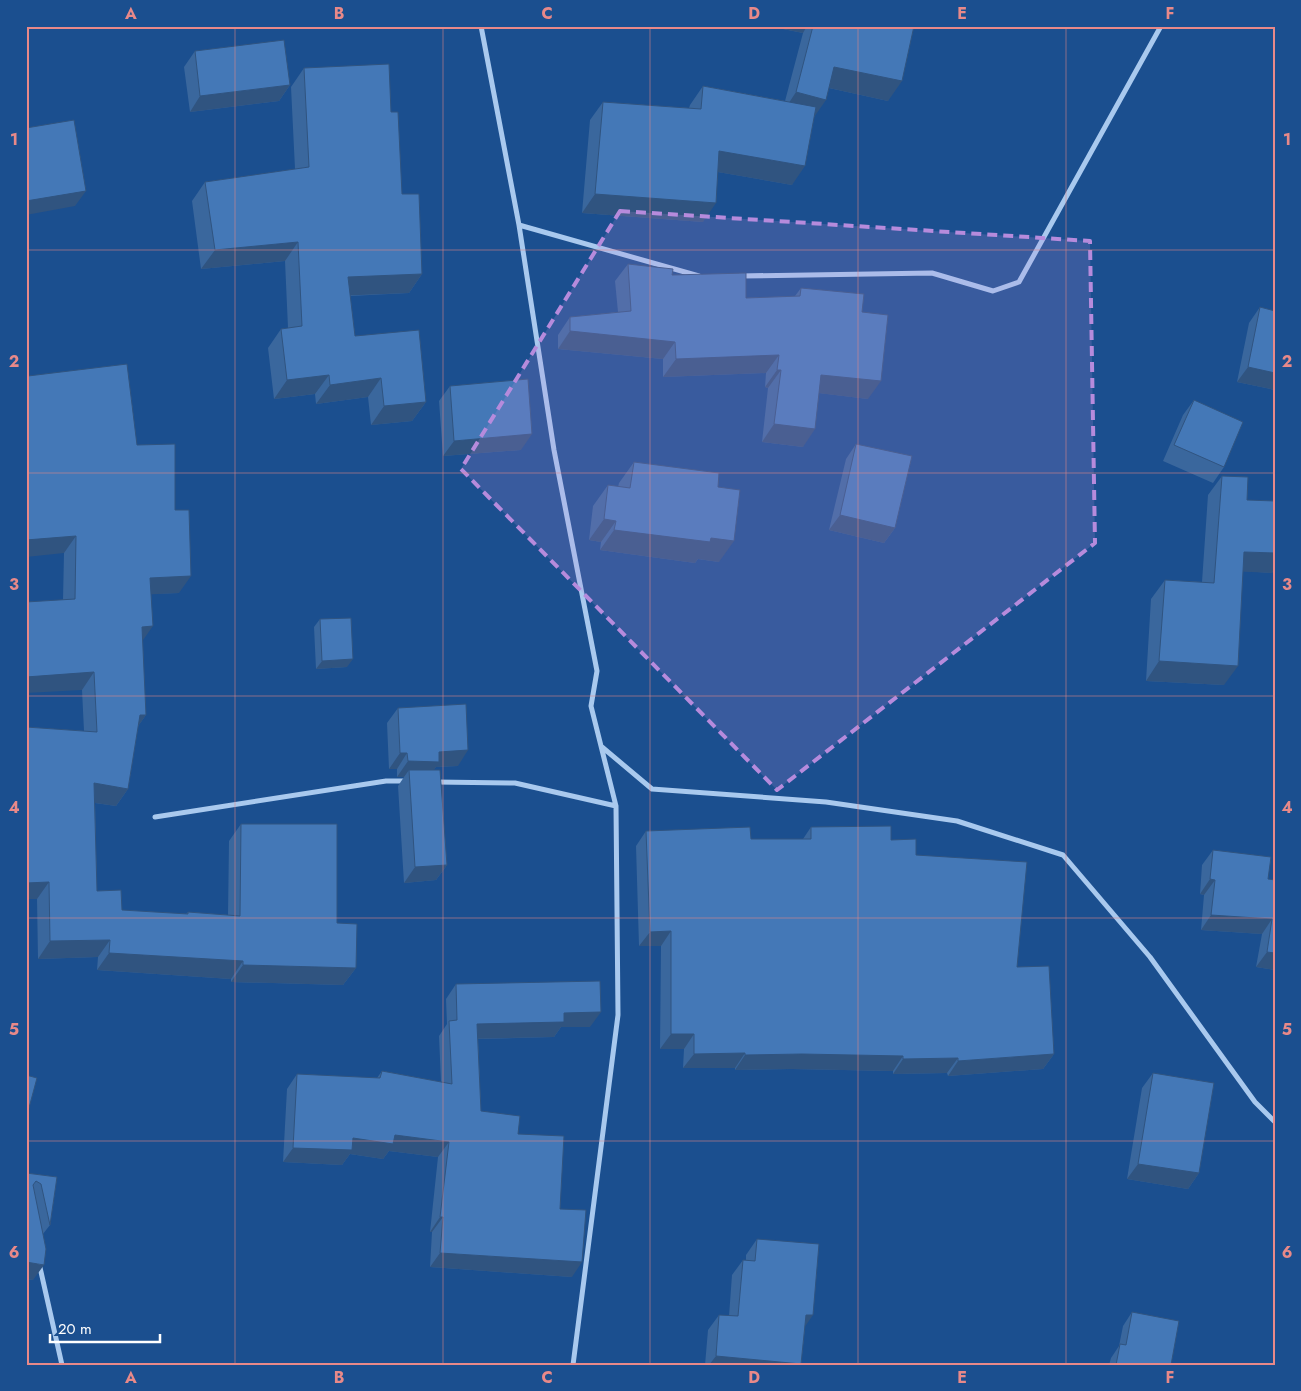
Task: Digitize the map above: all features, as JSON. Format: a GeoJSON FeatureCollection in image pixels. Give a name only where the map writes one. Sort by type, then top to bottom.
{"type":"FeatureCollection","features":[{"type":"Feature","properties":{"kind":"street"},"geometry":{"type":"LineString","coordinates":[[481,26],[519,225],[554,450],[597,671],[592,706],[616,806],[618,1015],[573,1365]]}},
{"type":"Feature","properties":{"kind":"street"},"geometry":{"type":"LineString","coordinates":[[730,276],[932,273],[993,291],[1019,282],[1161,26]]}},
{"type":"Feature","properties":{"kind":"street"},"geometry":{"type":"LineString","coordinates":[[519,225],[701,276],[710,276]]}},
{"type":"Feature","properties":{"kind":"street"},"geometry":{"type":"LineString","coordinates":[[602,747],[652,789],[826,802],[957,821],[1064,855],[1150,957],[1255,1102],[1275,1122]]}},
{"type":"Feature","properties":{"kind":"street"},"geometry":{"type":"LineString","coordinates":[[155,816],[386,781],[416,781]]}},
{"type":"Feature","properties":{"kind":"street"},"geometry":{"type":"LineString","coordinates":[[426,781],[515,783],[616,806]]}},
{"type":"Feature","properties":{"kind":"street"},"geometry":{"type":"LineString","coordinates":[[38,1258],[62,1365]]}},
{"type":"Feature","properties":{"kind":"highlighted area"},"geometry":{"type":"Polygon","coordinates":[[[620,211],[1090,241],[1095,543],[777,790],[461,469],[620,211]]]}},
{"type":"Feature","properties":{"kind":"building"},"geometry":{"type":"Polygon","coordinates":[[[813,26],[914,26],[902,81],[834,67],[826,100],[796,92],[813,26]]]}},
{"type":"Feature","properties":{"kind":"building"},"geometry":{"type":"Polygon","coordinates":[[[284,40],[290,85],[200,96],[195,51],[284,40]]]}},
{"type":"Feature","properties":{"kind":"building"},"geometry":{"type":"Polygon","coordinates":[[[389,64],[391,112],[398,112],[402,194],[419,194],[422,274],[348,277],[355,336],[419,330],[426,402],[384,406],[381,378],[330,385],[329,375],[287,380],[281,329],[302,326],[298,242],[215,250],[205,182],[309,167],[304,68],[389,64]]]}},
{"type":"Feature","properties":{"kind":"building"},"geometry":{"type":"Polygon","coordinates":[[[703,86],[816,107],[805,166],[719,151],[716,203],[595,194],[603,102],[701,109],[703,86]]]}},
{"type":"Feature","properties":{"kind":"building"},"geometry":{"type":"Polygon","coordinates":[[[74,120],[86,191],[26,201],[26,128],[74,120]]]}},
{"type":"Feature","properties":{"kind":"building"},"geometry":{"type":"Polygon","coordinates":[[[628,264],[673,269],[672,275],[746,273],[746,298],[800,296],[801,288],[864,294],[862,312],[888,315],[881,381],[821,375],[815,429],[774,424],[781,370],[777,370],[779,355],[676,359],[675,342],[570,331],[570,317],[631,311],[628,264]]]}},
{"type":"Feature","properties":{"kind":"building"},"geometry":{"type":"Polygon","coordinates":[[[1260,307],[1275,311],[1275,373],[1248,367],[1260,307]]]}},
{"type":"Feature","properties":{"kind":"building"},"geometry":{"type":"Polygon","coordinates":[[[26,345],[28,376],[127,364],[137,445],[175,444],[175,510],[189,510],[191,576],[150,578],[153,626],[142,627],[146,715],[140,715],[128,789],[94,783],[97,891],[121,890],[122,910],[240,916],[241,824],[337,824],[337,923],[357,924],[356,968],[243,965],[243,961],[109,953],[110,940],[50,941],[49,882],[26,883],[26,727],[97,732],[94,672],[26,677],[26,602],[75,599],[76,536],[26,540],[26,345]]]}},
{"type":"Feature","properties":{"kind":"building"},"geometry":{"type":"Polygon","coordinates":[[[528,379],[532,434],[454,441],[450,386],[528,379]]]}},
{"type":"Feature","properties":{"kind":"building"},"geometry":{"type":"Polygon","coordinates":[[[1194,400],[1243,422],[1224,467],[1174,445],[1194,400]]]}},
{"type":"Feature","properties":{"kind":"building"},"geometry":{"type":"Polygon","coordinates":[[[856,444],[912,456],[895,528],[840,515],[856,444]]]}},
{"type":"Feature","properties":{"kind":"building"},"geometry":{"type":"Polygon","coordinates":[[[634,462],[719,473],[718,487],[740,490],[734,541],[711,538],[710,542],[614,530],[616,521],[604,519],[608,485],[630,488],[634,462]]]}},
{"type":"Feature","properties":{"kind":"building"},"geometry":{"type":"Polygon","coordinates":[[[1222,476],[1248,477],[1247,500],[1275,501],[1275,553],[1244,552],[1238,666],[1159,661],[1165,580],[1214,583],[1222,476]]]}},
{"type":"Feature","properties":{"kind":"building"},"geometry":{"type":"Polygon","coordinates":[[[351,618],[353,659],[322,661],[320,619],[351,618]]]}},
{"type":"Feature","properties":{"kind":"building"},"geometry":{"type":"Polygon","coordinates":[[[466,704],[468,750],[439,752],[439,762],[408,761],[407,753],[400,753],[398,708],[466,704]]]}},
{"type":"Feature","properties":{"kind":"building"},"geometry":{"type":"Polygon","coordinates":[[[409,770],[440,770],[447,865],[415,867],[409,770]]]}},
{"type":"Feature","properties":{"kind":"building"},"geometry":{"type":"Polygon","coordinates":[[[891,826],[891,840],[916,839],[916,855],[1027,862],[1017,967],[1049,966],[1054,1054],[958,1061],[958,1058],[903,1059],[903,1056],[694,1054],[694,1034],[671,1034],[671,931],[650,932],[646,831],[750,827],[751,839],[811,839],[811,827],[891,826]]]}},
{"type":"Feature","properties":{"kind":"building"},"geometry":{"type":"Polygon","coordinates":[[[1213,850],[1271,857],[1268,879],[1275,880],[1275,953],[1267,952],[1272,919],[1211,915],[1215,880],[1210,879],[1213,850]]]}},
{"type":"Feature","properties":{"kind":"building"},"geometry":{"type":"Polygon","coordinates":[[[600,981],[601,1012],[564,1013],[564,1022],[477,1024],[481,1111],[520,1116],[518,1134],[564,1136],[560,1209],[586,1210],[582,1262],[440,1253],[443,1217],[440,1217],[449,1142],[395,1135],[393,1144],[353,1138],[352,1150],[293,1148],[297,1074],[380,1078],[382,1071],[452,1084],[449,1021],[457,1020],[456,984],[600,981]]]}},
{"type":"Feature","properties":{"kind":"building"},"geometry":{"type":"Polygon","coordinates":[[[1153,1073],[1214,1083],[1199,1173],[1138,1164],[1153,1073]]]}},
{"type":"Feature","properties":{"kind":"building"},"geometry":{"type":"Polygon","coordinates":[[[26,1075],[37,1078],[26,1119],[26,1075]]]}},
{"type":"Feature","properties":{"kind":"building"},"geometry":{"type":"Polygon","coordinates":[[[26,1173],[57,1177],[50,1225],[41,1184],[36,1181],[33,1185],[46,1249],[44,1265],[26,1262],[26,1173]]]}},
{"type":"Feature","properties":{"kind":"building"},"geometry":{"type":"Polygon","coordinates":[[[757,1239],[819,1244],[813,1315],[806,1315],[801,1364],[716,1356],[719,1315],[738,1316],[743,1260],[755,1261],[757,1239]]]}},
{"type":"Feature","properties":{"kind":"building"},"geometry":{"type":"Polygon","coordinates":[[[1132,1312],[1179,1321],[1171,1365],[1116,1365],[1120,1344],[1126,1345],[1132,1312]]]}},
{"type":"Feature","properties":{"kind":"building"},"geometry":{"type":"Polygon","coordinates":[[[26,1362],[38,1365],[26,1365],[26,1362]]]}}]}
